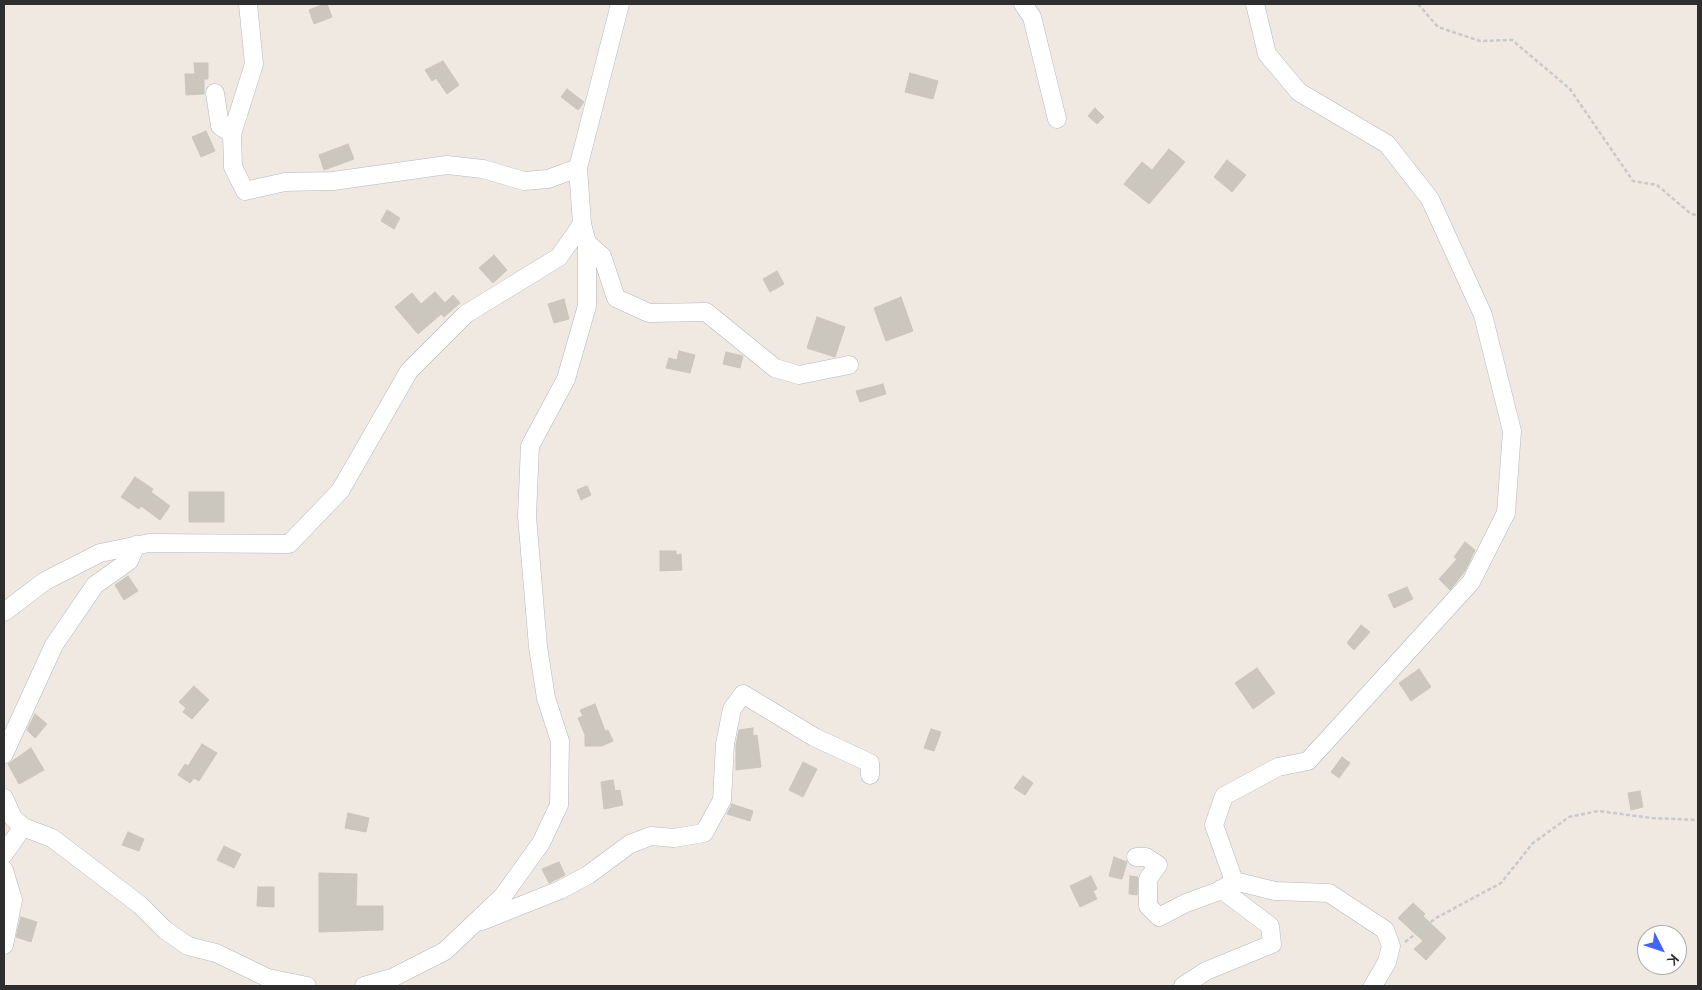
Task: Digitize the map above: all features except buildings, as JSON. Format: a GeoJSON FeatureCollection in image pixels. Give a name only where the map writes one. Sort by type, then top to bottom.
{"type":"FeatureCollection","features":[{"type":"Feature","properties":{"kind":"street"},"geometry":{"type":"LineString","coordinates":[[248,4],[254,64],[232,134],[233,167],[244,191],[285,182],[333,181],[447,165],[483,169],[524,181],[548,179],[578,168]]}},
{"type":"Feature","properties":{"kind":"street"},"geometry":{"type":"LineString","coordinates":[[364,986],[392,978],[445,951],[503,896],[536,850],[559,805],[560,740],[546,698],[538,647],[527,516],[530,446],[566,378],[587,306],[587,243],[582,224],[578,168],[620,4]]}},
{"type":"Feature","properties":{"kind":"street"},"geometry":{"type":"LineString","coordinates":[[1022,4],[1032,17],[1057,119]]}},
{"type":"Feature","properties":{"kind":"street"},"geometry":{"type":"LineString","coordinates":[[1183,986],[1206,971],[1272,944],[1270,926],[1228,885],[1214,825],[1224,796],[1278,767],[1308,761],[1471,582],[1506,514],[1512,431],[1482,315],[1430,199],[1387,144],[1299,92],[1267,54],[1254,4]]}},
{"type":"Feature","properties":{"kind":"street"},"geometry":{"type":"LineString","coordinates":[[214,93],[220,126],[232,134]]}},
{"type":"Feature","properties":{"kind":"street"},"geometry":{"type":"LineString","coordinates":[[4,612],[45,582],[100,553],[149,543],[289,544],[340,491],[409,371],[466,314],[559,257],[582,224]]}},
{"type":"Feature","properties":{"kind":"street"},"geometry":{"type":"LineString","coordinates":[[587,243],[602,256],[616,298],[650,313],[706,312],[775,368],[799,375],[849,365]]}},
{"type":"Feature","properties":{"kind":"street"},"geometry":{"type":"LineString","coordinates":[[4,754],[54,645],[96,585],[129,561],[136,545]]}},
{"type":"Feature","properties":{"kind":"street"},"geometry":{"type":"LineString","coordinates":[[474,923],[560,890],[588,875],[630,844],[651,836],[674,838],[704,833],[722,800],[725,744],[732,709],[743,694],[814,737],[870,763],[870,775]]}},
{"type":"Feature","properties":{"kind":"street"},"geometry":{"type":"LineString","coordinates":[[4,798],[13,818],[23,827],[52,838],[140,905],[165,930],[188,946],[216,953],[268,978],[307,986]]}},
{"type":"Feature","properties":{"kind":"street"},"geometry":{"type":"LineString","coordinates":[[4,854],[23,827]]}},
{"type":"Feature","properties":{"kind":"street"},"geometry":{"type":"LineString","coordinates":[[1136,857],[1146,856],[1158,865],[1148,879],[1148,906],[1159,917],[1228,885],[1275,891],[1329,893],[1385,930],[1391,946],[1386,962],[1373,986]]}},
{"type":"Feature","properties":{"kind":"street"},"geometry":{"type":"LineString","coordinates":[[4,870],[13,900],[4,945]]}},
{"type":"Feature","properties":{"kind":"path"},"geometry":{"type":"LineString","coordinates":[[1418,4],[1438,27],[1480,41],[1512,40],[1570,89],[1632,181],[1657,185],[1691,214],[1698,215]]}},
{"type":"Feature","properties":{"kind":"path"},"geometry":{"type":"LineString","coordinates":[[1391,946],[1406,942],[1436,918],[1501,883],[1533,843],[1569,817],[1598,811],[1652,818],[1698,820]]}}]}
